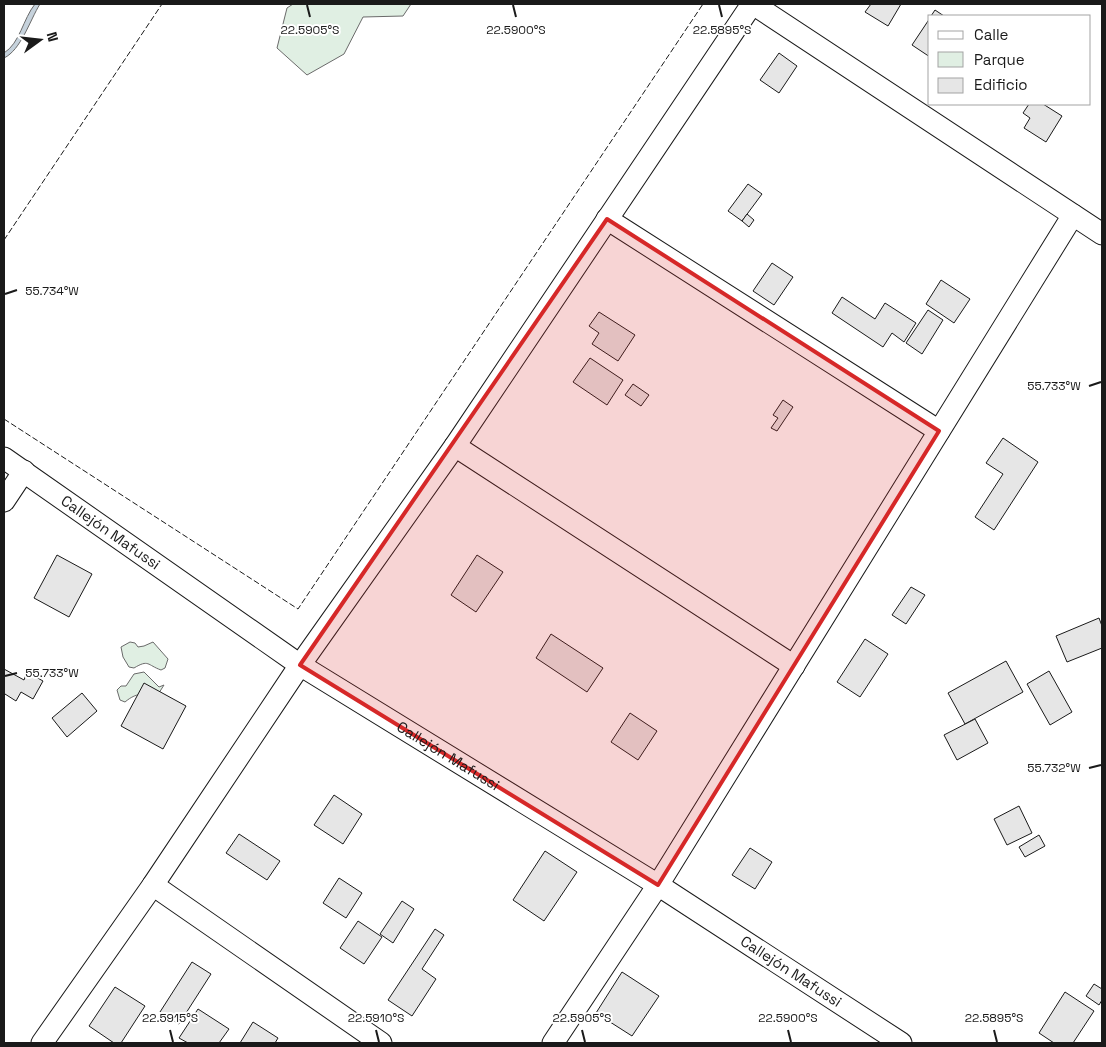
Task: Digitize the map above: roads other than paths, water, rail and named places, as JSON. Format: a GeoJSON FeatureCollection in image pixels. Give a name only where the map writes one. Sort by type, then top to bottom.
{"type":"FeatureCollection","features":[{"type":"Feature","properties":{"kind":"street"},"geometry":{"type":"LineString","coordinates":[[42,1043],[153,885],[300,665],[455,446],[752,4],[1102,234]]}},
{"type":"Feature","properties":{"kind":"street"},"geometry":{"type":"LineString","coordinates":[[553,1043],[658,885],[1073,215]]}},
{"type":"Feature","properties":{"kind":"street"},"geometry":{"type":"LineString","coordinates":[[607,219],[939,431]]}},
{"type":"Feature","properties":{"kind":"street"},"geometry":{"type":"LineString","coordinates":[[455,446],[794,666]]}},
{"type":"Feature","properties":{"kind":"street","name":"Callejón Mafussi"},"geometry":{"type":"LineString","coordinates":[[4,458],[300,665],[658,885],[901,1043]]}},
{"type":"Feature","properties":{"kind":"street"},"geometry":{"type":"LineString","coordinates":[[4,501],[24,471]]}},
{"type":"Feature","properties":{"kind":"street"},"geometry":{"type":"LineString","coordinates":[[153,885],[381,1043]]}}]}
